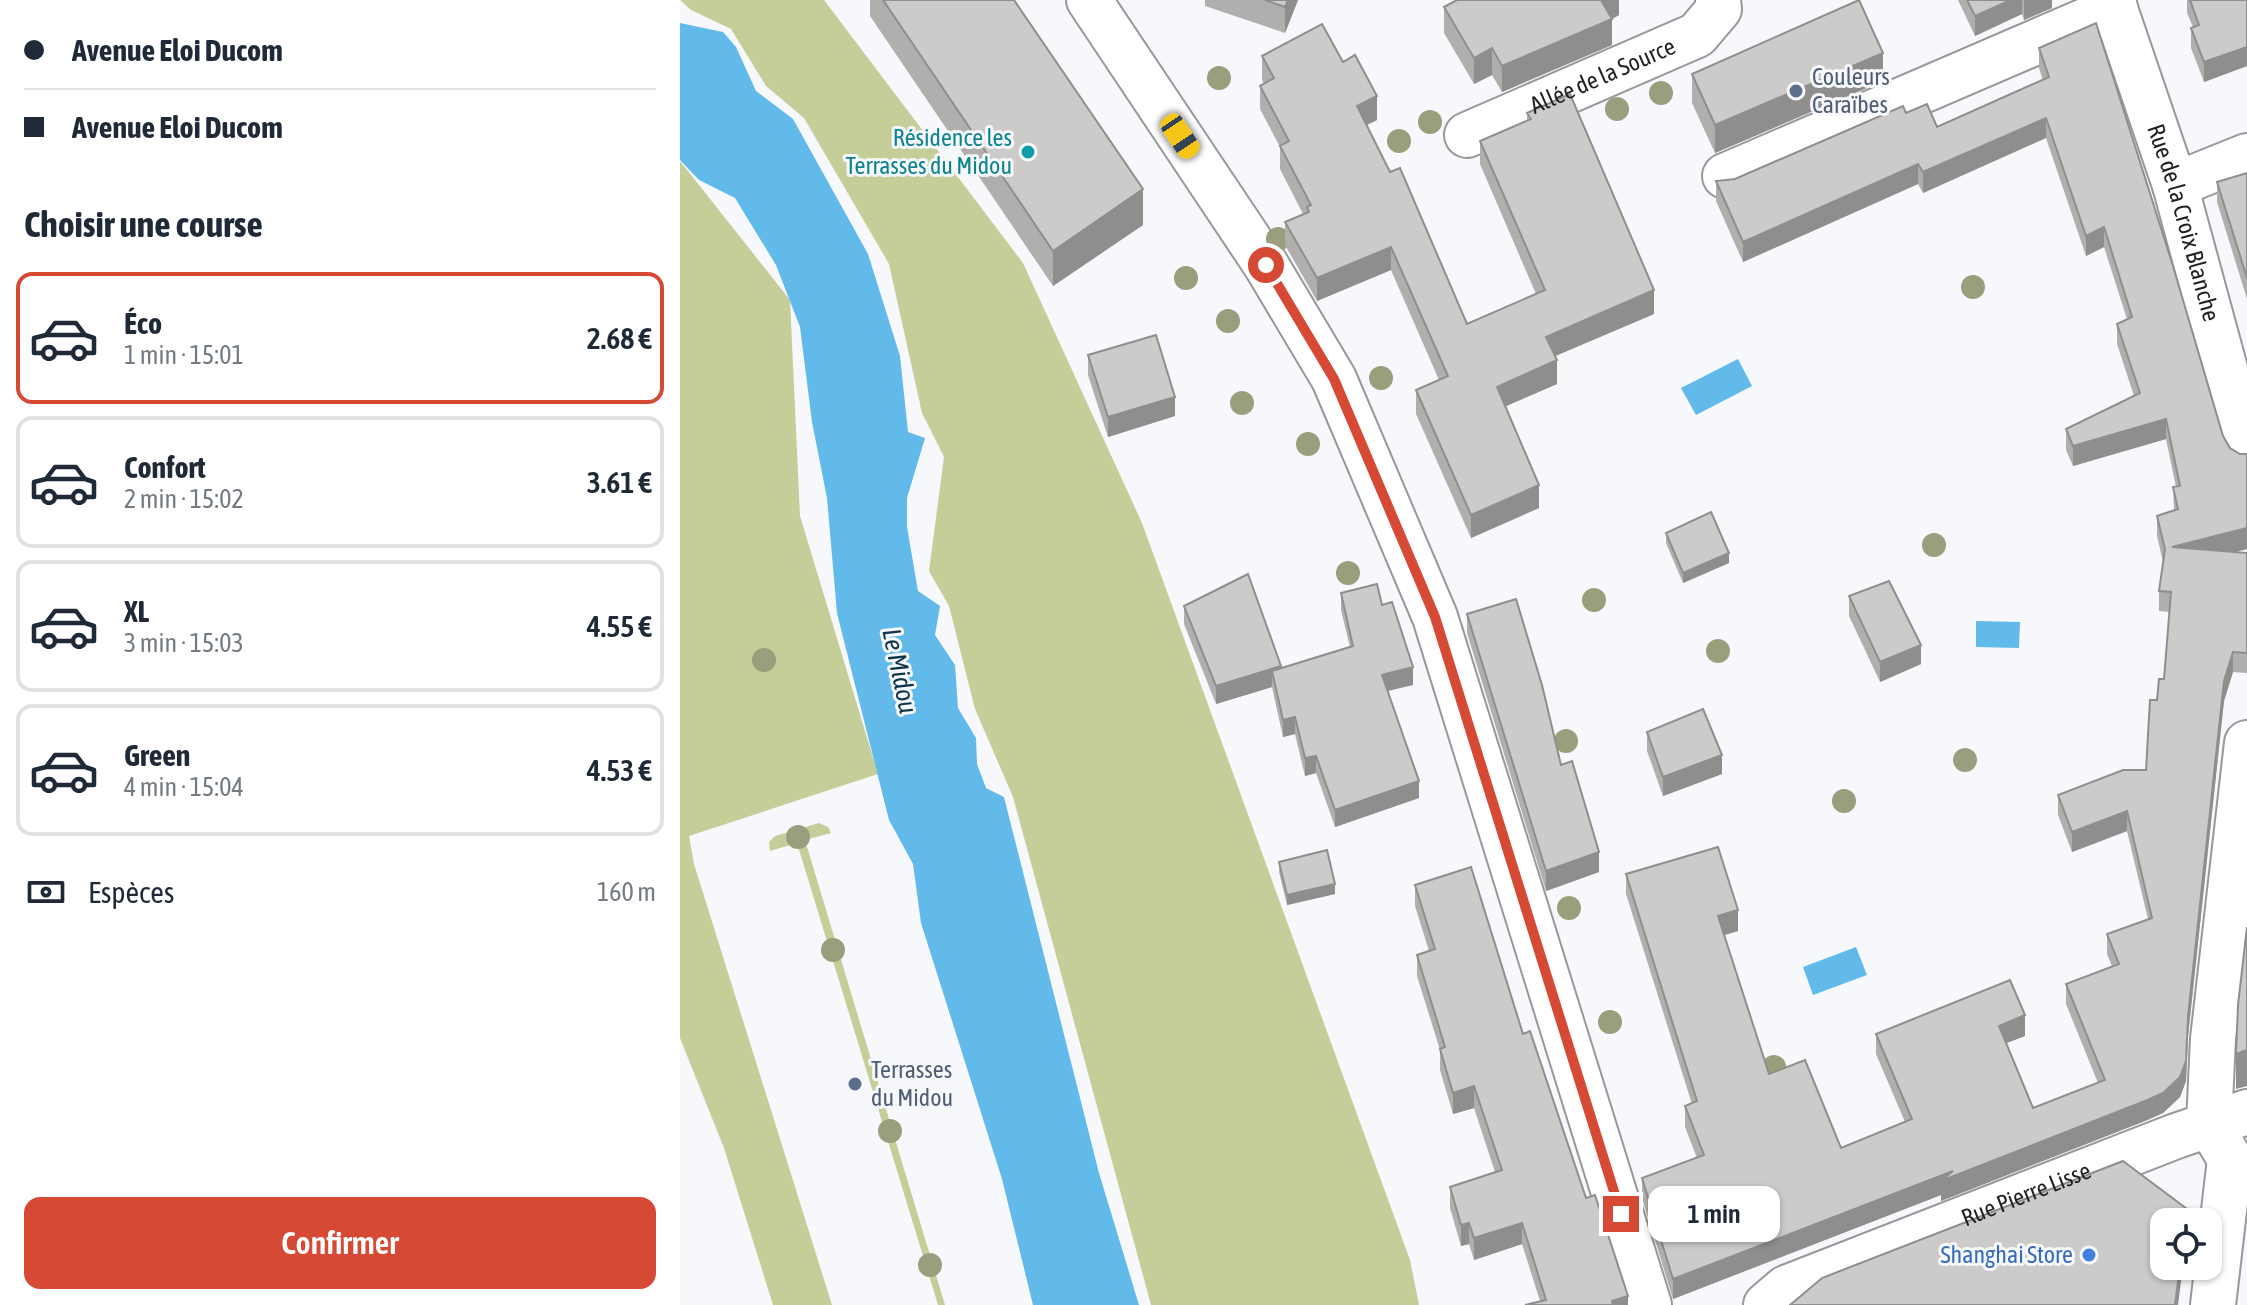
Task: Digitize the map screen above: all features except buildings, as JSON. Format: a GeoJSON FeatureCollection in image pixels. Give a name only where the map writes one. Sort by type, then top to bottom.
{"type":"FeatureCollection","features":[{"type":"Feature","properties":{"kind":"street"},"geometry":{"type":"LineString","coordinates":[[1089,0],[1266,265],[1334,379],[1435,617],[1649,1305]]}},
{"type":"Feature","properties":{"kind":"street","name":"Allée de la Source"},"geometry":{"type":"LineString","coordinates":[[1467,135],[1697,35],[1719,9],[1718,0]]}},
{"type":"Feature","properties":{"kind":"street"},"geometry":{"type":"LineString","coordinates":[[1725,176],[2113,4]]}},
{"type":"Feature","properties":{"kind":"street","name":"Rue de la Croix Blanche"},"geometry":{"type":"LineString","coordinates":[[2113,4],[2175,185],[2247,450]]}},
{"type":"Feature","properties":{"kind":"street"},"geometry":{"type":"LineString","coordinates":[[2175,185],[2247,156]]}},
{"type":"Feature","properties":{"kind":"street"},"geometry":{"type":"LineString","coordinates":[[2213,1305],[2230,1159],[2228,1118],[2213,1039],[2243,807],[2247,743]]}},
{"type":"Feature","properties":{"kind":"street","name":"Rue Pierre Lisse"},"geometry":{"type":"LineString","coordinates":[[1766,1305],[1786,1288],[2228,1118]]}},
{"type":"Feature","properties":{"kind":"green space"},"geometry":{"type":"Polygon","coordinates":[[[680,0],[824,0],[1023,263],[1142,523],[1410,1260],[1419,1305],[1151,1305],[1013,797],[975,709],[949,606],[929,571],[944,457],[922,413],[889,264],[804,118],[766,86],[731,29],[691,10],[680,0]]]}},
{"type":"Feature","properties":{"kind":"green space"},"geometry":{"type":"Polygon","coordinates":[[[680,161],[790,300],[800,516],[878,774],[689,836],[694,864],[832,1305],[773,1305],[724,1148],[680,1038],[680,161]]]}},
{"type":"Feature","properties":{"kind":"green space"},"geometry":{"type":"Polygon","coordinates":[[[819,823],[828,827],[831,833],[805,840],[945,1305],[938,1305],[797,843],[770,851],[769,842],[775,836],[819,823]]]}},
{"type":"Feature","properties":{"kind":"water","name":"Le Midou"},"geometry":{"type":"Polygon","coordinates":[[[680,23],[723,32],[736,47],[756,91],[793,119],[868,254],[900,356],[908,432],[925,438],[907,498],[907,527],[918,591],[940,606],[935,635],[955,665],[958,708],[976,738],[977,764],[986,788],[1004,797],[1099,1173],[1139,1305],[1033,1305],[1002,1179],[921,923],[913,864],[889,820],[837,613],[827,498],[812,422],[800,327],[776,265],[735,198],[699,180],[680,160],[680,23]]]}},
{"type":"Feature","properties":{"kind":"water"},"geometry":{"type":"Polygon","coordinates":[[[1738,359],[1752,386],[1696,415],[1681,388],[1738,359]]]}},
{"type":"Feature","properties":{"kind":"water"},"geometry":{"type":"Polygon","coordinates":[[[1976,621],[2020,622],[2019,648],[1976,647],[1976,621]]]}},
{"type":"Feature","properties":{"kind":"water"},"geometry":{"type":"Polygon","coordinates":[[[1856,947],[1867,975],[1813,995],[1803,967],[1856,947]]]}},
{"type":"Feature","properties":{"kind":"place","name":"Couleurs Caraïbes"},"geometry":{"type":"Point","coordinates":[1796,91]}},
{"type":"Feature","properties":{"kind":"place","name":"Résidence les Terrasses du Midou"},"geometry":{"type":"Point","coordinates":[1028,152]}},
{"type":"Feature","properties":{"kind":"place","name":"Terrasses du Midou"},"geometry":{"type":"Point","coordinates":[855,1084]}},
{"type":"Feature","properties":{"kind":"place","name":"Shanghai Store"},"geometry":{"type":"Point","coordinates":[2089,1255]}},
{"type":"Feature","properties":{"kind":"route"},"geometry":{"type":"LineString","coordinates":[[1266,265],[1334,379],[1435,617],[1621,1214]]}}]}
